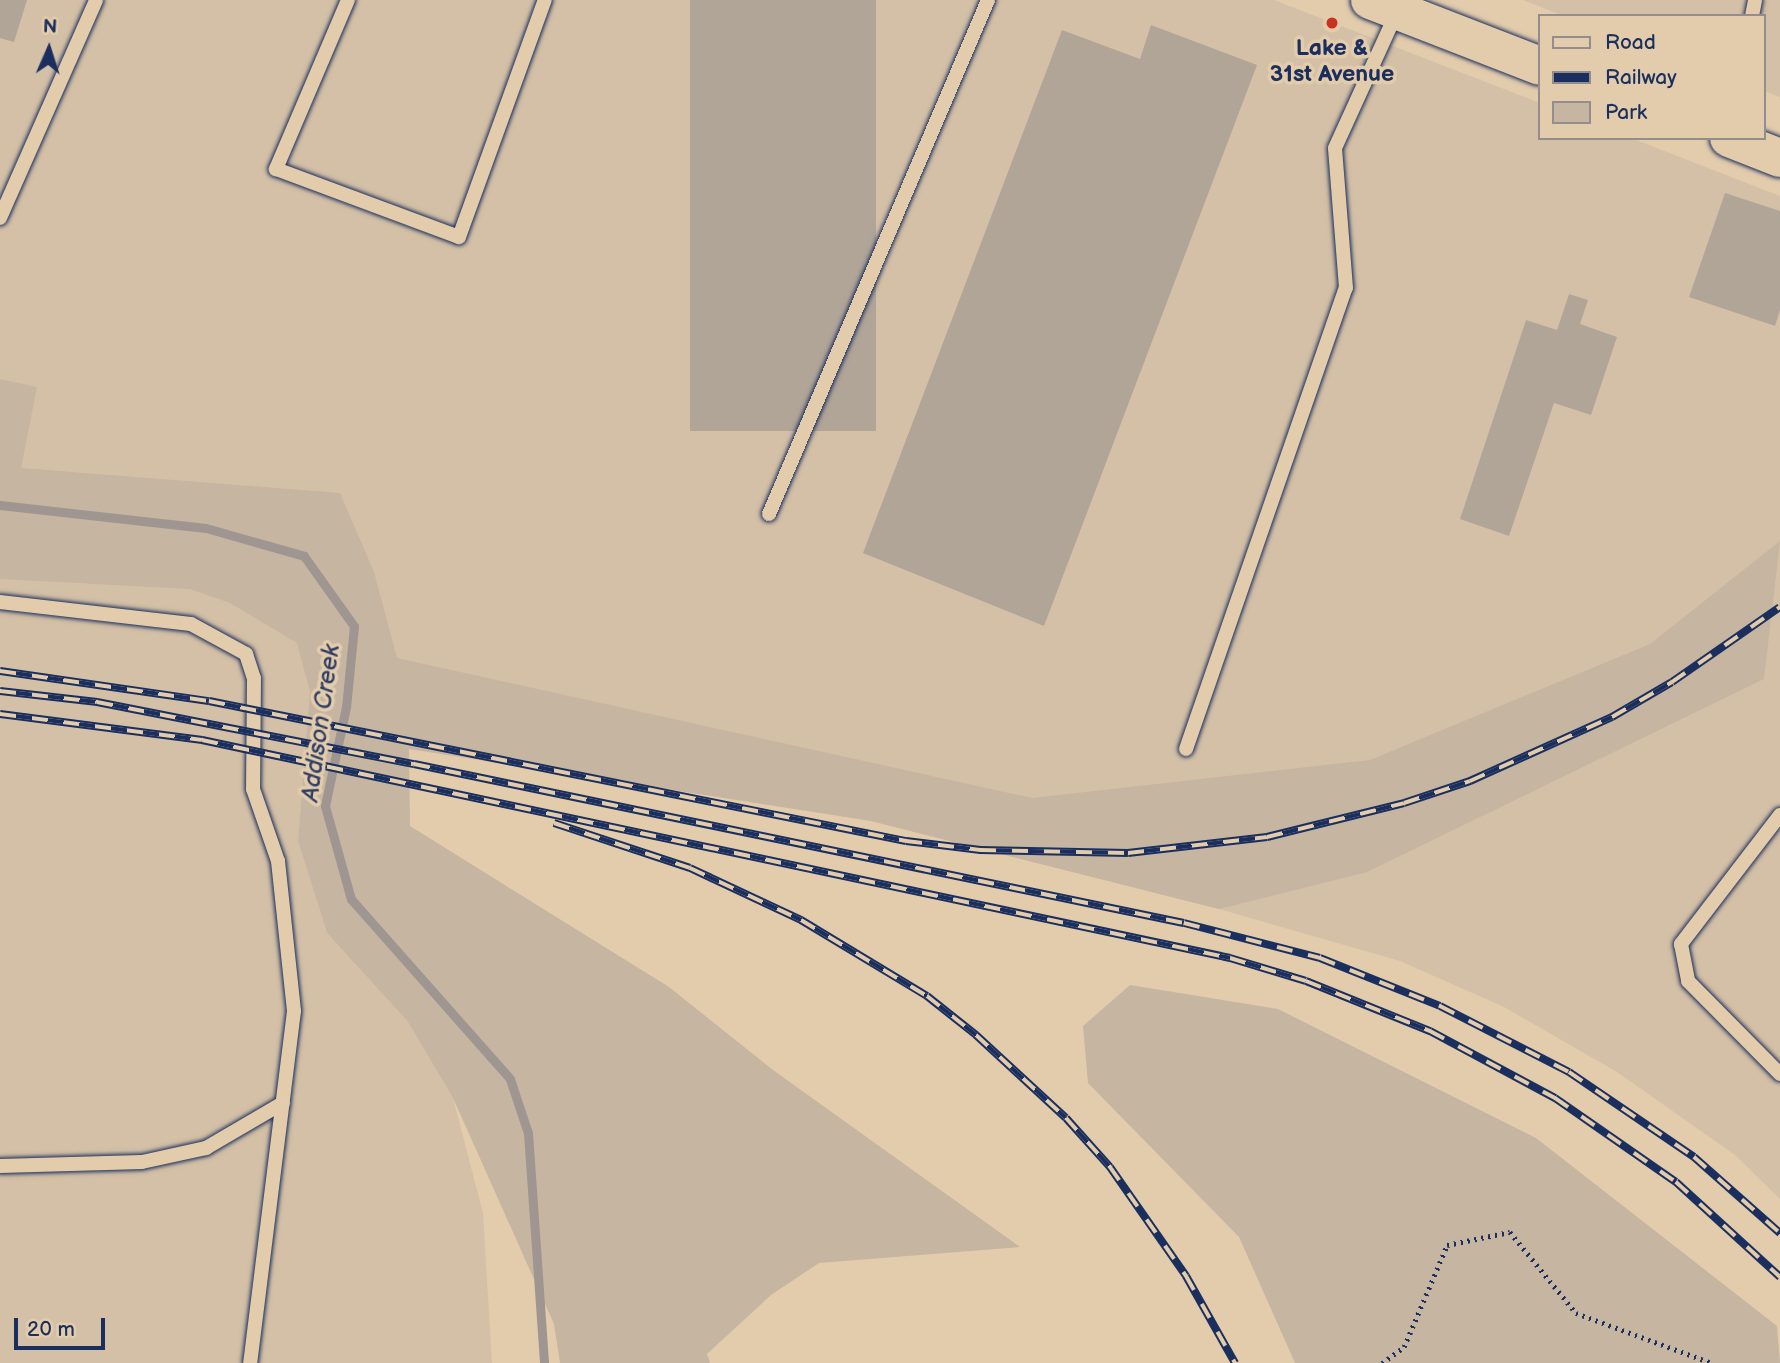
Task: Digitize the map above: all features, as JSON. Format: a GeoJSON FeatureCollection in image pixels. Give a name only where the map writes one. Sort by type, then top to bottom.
{"type":"FeatureCollection","features":[{"type":"Feature","properties":{"kind":"main road"},"geometry":{"type":"LineString","coordinates":[[1384,5],[1538,65]]}},
{"type":"Feature","properties":{"kind":"main road"},"geometry":{"type":"LineString","coordinates":[[1734,140],[1780,158]]}},
{"type":"Feature","properties":{"kind":"lane"},"geometry":{"type":"LineString","coordinates":[[0,218],[96,0]]}},
{"type":"Feature","properties":{"kind":"lane"},"geometry":{"type":"LineString","coordinates":[[348,0],[276,169],[459,237],[545,0]]}},
{"type":"Feature","properties":{"kind":"lane"},"geometry":{"type":"LineString","coordinates":[[769,514],[988,0]]}},
{"type":"Feature","properties":{"kind":"lane"},"geometry":{"type":"LineString","coordinates":[[1186,749],[1346,288],[1335,148],[1384,5]]}},
{"type":"Feature","properties":{"kind":"lane"},"geometry":{"type":"LineString","coordinates":[[0,602],[191,624],[246,654],[254,678],[253,789],[278,861],[294,1011],[250,1363]]}},
{"type":"Feature","properties":{"kind":"lane"},"geometry":{"type":"LineString","coordinates":[[1780,815],[1681,944],[1688,981],[1780,1074]]}},
{"type":"Feature","properties":{"kind":"lane"},"geometry":{"type":"LineString","coordinates":[[0,1166],[142,1162],[206,1148],[283,1103]]}},
{"type":"Feature","properties":{"kind":"path"},"geometry":{"type":"LineString","coordinates":[[1382,1363],[1404,1347],[1447,1245],[1510,1232],[1576,1312],[1712,1363]]}},
{"type":"Feature","properties":{"kind":"shaded area"},"geometry":{"type":"Polygon","coordinates":[[[0,0],[1274,0],[1538,102],[1538,140],[1636,140],[1780,196],[1780,1199],[1735,1155],[1617,1072],[1504,1007],[1400,961],[1219,909],[871,821],[647,783],[309,714],[298,841],[327,933],[408,1022],[453,1098],[483,1213],[492,1363],[0,1363],[0,0]]]}},
{"type":"Feature","properties":{"kind":"shaded area"},"geometry":{"type":"Polygon","coordinates":[[[1523,0],[1780,0],[1780,97],[1766,92],[1766,14],[1559,14],[1523,0]]]}},
{"type":"Feature","properties":{"kind":"green space"},"geometry":{"type":"Polygon","coordinates":[[[0,379],[37,387],[21,468],[340,493],[374,572],[397,658],[1032,798],[1370,760],[1650,644],[1780,541],[1764,679],[1367,872],[1219,909],[871,821],[409,749],[410,826],[669,987],[773,1070],[1020,1247],[819,1263],[771,1295],[707,1354],[710,1363],[560,1363],[554,1324],[453,1098],[408,1022],[327,933],[298,841],[310,692],[297,643],[230,603],[190,589],[0,579],[0,379]]]}},
{"type":"Feature","properties":{"kind":"green space"},"geometry":{"type":"Polygon","coordinates":[[[1130,985],[1278,1009],[1536,1138],[1777,1326],[1780,1363],[1295,1363],[1239,1237],[1088,1083],[1083,1026],[1130,985]]]}},
{"type":"Feature","properties":{"kind":"building"},"geometry":{"type":"Polygon","coordinates":[[[0,0],[27,0],[14,42],[0,38],[0,0]]]}},
{"type":"Feature","properties":{"kind":"building"},"geometry":{"type":"Polygon","coordinates":[[[690,0],[876,0],[876,431],[690,431],[690,0]]]}},
{"type":"Feature","properties":{"kind":"building"},"geometry":{"type":"Polygon","coordinates":[[[1151,25],[1257,65],[1044,626],[863,553],[1062,30],[1140,59],[1151,25]]]}},
{"type":"Feature","properties":{"kind":"building"},"geometry":{"type":"Polygon","coordinates":[[[1725,193],[1780,211],[1780,310],[1775,326],[1689,297],[1725,193]]]}},
{"type":"Feature","properties":{"kind":"building"},"geometry":{"type":"Polygon","coordinates":[[[1569,294],[1588,300],[1580,324],[1617,337],[1591,415],[1554,403],[1509,536],[1460,519],[1526,320],[1557,330],[1569,294]]]}},
{"type":"Feature","properties":{"kind":"waterway","name":"Addison Creek"},"geometry":{"type":"LineString","coordinates":[[0,505],[206,528],[304,556],[354,626],[346,707],[325,806],[351,899],[510,1079],[528,1133],[544,1363]]}},
{"type":"Feature","properties":{"kind":"railway"},"geometry":{"type":"LineString","coordinates":[[0,671],[209,701],[906,841],[980,850],[1128,853],[1267,837],[1404,803],[1470,781],[1612,717],[1672,682],[1780,607]]}},
{"type":"Feature","properties":{"kind":"railway"},"geometry":{"type":"LineString","coordinates":[[0,691],[97,702],[414,764],[1184,923],[1320,958],[1440,1006],[1569,1072],[1694,1157],[1780,1233]]}},
{"type":"Feature","properties":{"kind":"railway"},"geometry":{"type":"LineString","coordinates":[[0,714],[202,740],[1230,958],[1306,981],[1430,1031],[1555,1098],[1676,1182],[1780,1277]]}},
{"type":"Feature","properties":{"kind":"railway"},"geometry":{"type":"LineString","coordinates":[[554,823],[690,868],[801,920],[927,996],[976,1035],[1066,1118],[1110,1167],[1186,1276],[1235,1363]]}},
{"type":"Feature","properties":{"kind":"place","name":"Lake & 31st Avenue"},"geometry":{"type":"Point","coordinates":[1332,23]}}]}
